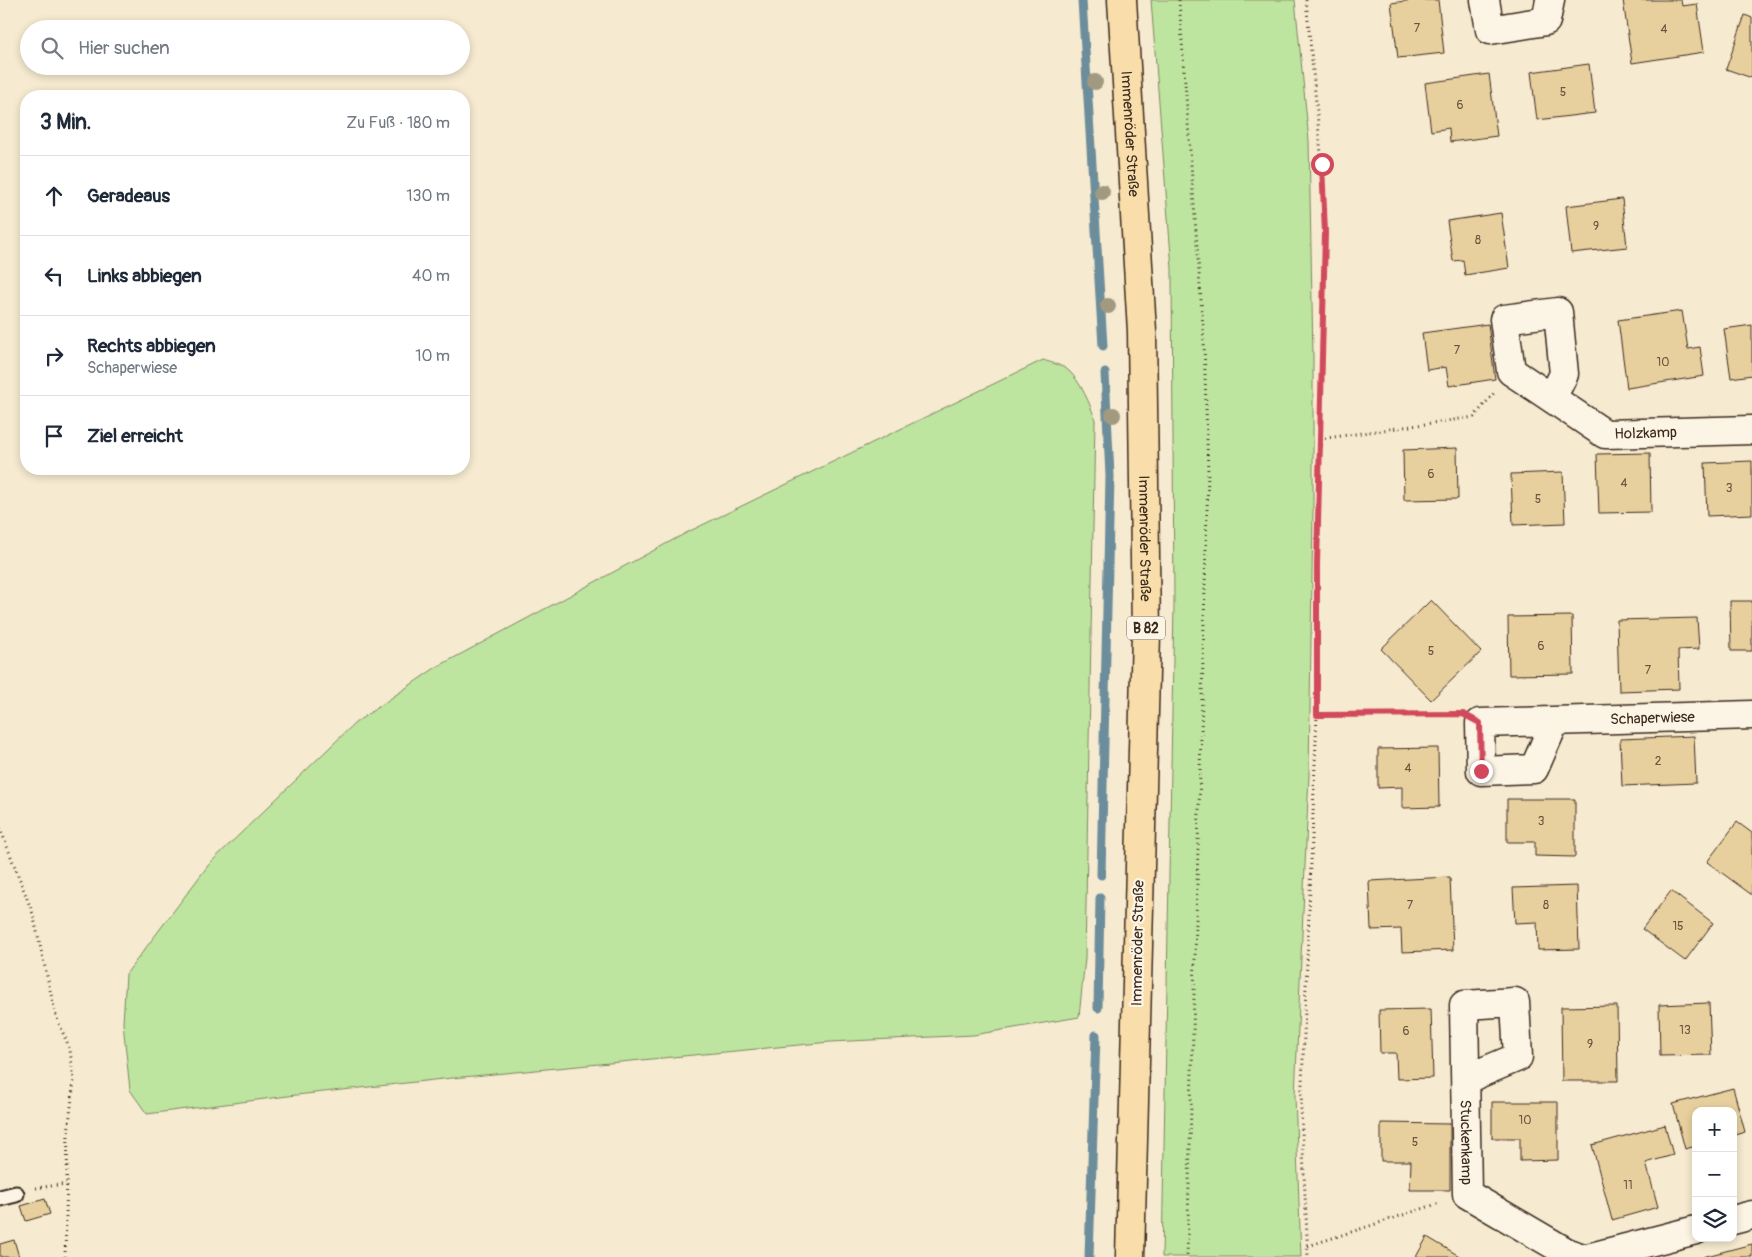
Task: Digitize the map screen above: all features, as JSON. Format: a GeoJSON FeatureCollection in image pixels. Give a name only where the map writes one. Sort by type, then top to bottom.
{"type":"FeatureCollection","features":[{"type":"Feature","properties":{"kind":"main road","name":"Immenröder Straße"},"geometry":{"type":"LineString","coordinates":[[1122,0],[1142,331],[1146,633],[1130,1257]]}},
{"type":"Feature","properties":{"kind":"street"},"geometry":{"type":"LineString","coordinates":[[1484,0],[1490,30],[1546,22],[1550,0]]}},
{"type":"Feature","properties":{"kind":"street"},"geometry":{"type":"LineString","coordinates":[[1511,371],[1504,319],[1558,312],[1564,374],[1552,398]]}},
{"type":"Feature","properties":{"kind":"street","name":"Holzkamp"},"geometry":{"type":"LineString","coordinates":[[1511,371],[1605,434],[1752,430]]}},
{"type":"Feature","properties":{"kind":"street","name":"Schaperwiese"},"geometry":{"type":"LineString","coordinates":[[1480,723],[1752,715]]}},
{"type":"Feature","properties":{"kind":"street"},"geometry":{"type":"LineString","coordinates":[[1480,723],[1481,771],[1534,769],[1555,721]]}},
{"type":"Feature","properties":{"kind":"street","name":"Stuckenkamp"},"geometry":{"type":"LineString","coordinates":[[1466,1079],[1467,1194],[1568,1254],[1580,1257]]}},
{"type":"Feature","properties":{"kind":"street"},"geometry":{"type":"LineString","coordinates":[[1737,1219],[1752,1215]]}},
{"type":"Feature","properties":{"kind":"street"},"geometry":{"type":"LineString","coordinates":[[1591,1257],[1692,1231]]}},
{"type":"Feature","properties":{"kind":"lane"},"geometry":{"type":"LineString","coordinates":[[0,1198],[16,1194]]}},
{"type":"Feature","properties":{"kind":"path"},"geometry":{"type":"LineString","coordinates":[[1179,0],[1204,341],[1208,473],[1187,1257]]}},
{"type":"Feature","properties":{"kind":"path"},"geometry":{"type":"LineString","coordinates":[[1306,0],[1322,164],[1325,233],[1317,564],[1317,715],[1301,1109],[1308,1257]]}},
{"type":"Feature","properties":{"kind":"path"},"geometry":{"type":"LineString","coordinates":[[1320,439],[1474,417],[1511,371]]}},
{"type":"Feature","properties":{"kind":"path"},"geometry":{"type":"LineString","coordinates":[[1317,715],[1463,714],[1480,723]]}},
{"type":"Feature","properties":{"kind":"path"},"geometry":{"type":"LineString","coordinates":[[0,828],[32,914],[56,1016],[70,1050],[74,1080],[68,1133],[65,1257]]}},
{"type":"Feature","properties":{"kind":"path"},"geometry":{"type":"LineString","coordinates":[[16,1194],[40,1187],[66,1184]]}},
{"type":"Feature","properties":{"kind":"path"},"geometry":{"type":"LineString","coordinates":[[1308,1246],[1467,1194]]}},
{"type":"Feature","properties":{"kind":"green space"},"geometry":{"type":"Polygon","coordinates":[[[1151,0],[1295,0],[1309,141],[1313,357],[1309,774],[1295,1096],[1301,1257],[1162,1257],[1174,605],[1172,269],[1151,0]]]}},
{"type":"Feature","properties":{"kind":"green space"},"geometry":{"type":"Polygon","coordinates":[[[1043,360],[1063,367],[1073,375],[1085,394],[1095,420],[1085,958],[1079,1017],[973,1035],[830,1042],[452,1078],[147,1114],[130,1090],[123,1023],[126,974],[210,863],[355,723],[435,668],[688,532],[1043,360]]]}},
{"type":"Feature","properties":{"kind":"building"},"geometry":{"type":"Polygon","coordinates":[[[1413,0],[1438,0],[1444,53],[1398,58],[1391,3],[1413,0]]]}},
{"type":"Feature","properties":{"kind":"building"},"geometry":{"type":"Polygon","coordinates":[[[1623,0],[1681,0],[1682,6],[1697,4],[1704,52],[1632,63],[1623,0]]]}},
{"type":"Feature","properties":{"kind":"building"},"geometry":{"type":"Polygon","coordinates":[[[1745,15],[1752,18],[1752,78],[1726,69],[1745,15]]]}},
{"type":"Feature","properties":{"kind":"building"},"geometry":{"type":"Polygon","coordinates":[[[1589,64],[1595,113],[1537,120],[1531,72],[1589,64]]]}},
{"type":"Feature","properties":{"kind":"building"},"geometry":{"type":"Polygon","coordinates":[[[1489,74],[1497,136],[1450,142],[1449,128],[1431,131],[1425,83],[1489,74]]]}},
{"type":"Feature","properties":{"kind":"building"},"geometry":{"type":"Polygon","coordinates":[[[1622,199],[1627,247],[1571,253],[1566,206],[1622,199]]]}},
{"type":"Feature","properties":{"kind":"building"},"geometry":{"type":"Polygon","coordinates":[[[1501,213],[1509,268],[1465,275],[1463,260],[1453,261],[1447,221],[1501,213]]]}},
{"type":"Feature","properties":{"kind":"building"},"geometry":{"type":"Polygon","coordinates":[[[1682,311],[1688,349],[1700,347],[1704,376],[1627,388],[1618,320],[1682,311]]]}},
{"type":"Feature","properties":{"kind":"building"},"geometry":{"type":"Polygon","coordinates":[[[1488,324],[1495,379],[1449,386],[1446,367],[1427,370],[1422,333],[1488,324]]]}},
{"type":"Feature","properties":{"kind":"building"},"geometry":{"type":"Polygon","coordinates":[[[1752,325],[1752,375],[1731,378],[1724,329],[1752,325]]]}},
{"type":"Feature","properties":{"kind":"building"},"geometry":{"type":"Polygon","coordinates":[[[1457,448],[1458,499],[1404,500],[1403,450],[1457,448]]]}},
{"type":"Feature","properties":{"kind":"building"},"geometry":{"type":"Polygon","coordinates":[[[1650,453],[1651,512],[1599,513],[1597,454],[1650,453]]]}},
{"type":"Feature","properties":{"kind":"building"},"geometry":{"type":"Polygon","coordinates":[[[1752,461],[1752,514],[1707,516],[1705,463],[1752,461]]]}},
{"type":"Feature","properties":{"kind":"building"},"geometry":{"type":"Polygon","coordinates":[[[1563,472],[1565,523],[1513,525],[1511,474],[1563,472]]]}},
{"type":"Feature","properties":{"kind":"building"},"geometry":{"type":"Polygon","coordinates":[[[1431,600],[1481,652],[1431,700],[1381,649],[1431,600]]]}},
{"type":"Feature","properties":{"kind":"building"},"geometry":{"type":"Polygon","coordinates":[[[1730,601],[1752,601],[1752,651],[1731,651],[1730,601]]]}},
{"type":"Feature","properties":{"kind":"building"},"geometry":{"type":"Polygon","coordinates":[[[1572,616],[1573,674],[1509,675],[1508,617],[1572,616]]]}},
{"type":"Feature","properties":{"kind":"building"},"geometry":{"type":"Polygon","coordinates":[[[1697,618],[1699,649],[1678,650],[1679,689],[1619,691],[1617,620],[1697,618]]]}},
{"type":"Feature","properties":{"kind":"building"},"geometry":{"type":"Polygon","coordinates":[[[1694,736],[1696,783],[1622,786],[1620,739],[1694,736]]]}},
{"type":"Feature","properties":{"kind":"building"},"geometry":{"type":"Polygon","coordinates":[[[1438,748],[1439,807],[1402,808],[1402,787],[1378,788],[1378,749],[1438,748]]]}},
{"type":"Feature","properties":{"kind":"building"},"geometry":{"type":"Polygon","coordinates":[[[1507,799],[1575,799],[1575,857],[1535,856],[1535,842],[1507,842],[1507,799]]]}},
{"type":"Feature","properties":{"kind":"building"},"geometry":{"type":"Polygon","coordinates":[[[1737,822],[1752,833],[1752,895],[1707,862],[1737,822]]]}},
{"type":"Feature","properties":{"kind":"building"},"geometry":{"type":"Polygon","coordinates":[[[1450,877],[1453,950],[1402,952],[1401,929],[1371,930],[1369,881],[1450,877]]]}},
{"type":"Feature","properties":{"kind":"building"},"geometry":{"type":"Polygon","coordinates":[[[1577,886],[1579,949],[1538,950],[1537,922],[1515,923],[1513,888],[1577,886]]]}},
{"type":"Feature","properties":{"kind":"building"},"geometry":{"type":"Polygon","coordinates":[[[1671,891],[1713,923],[1685,961],[1642,929],[1671,891]]]}},
{"type":"Feature","properties":{"kind":"building"},"geometry":{"type":"Polygon","coordinates":[[[1709,1003],[1711,1055],[1660,1056],[1659,1005],[1709,1003]]]}},
{"type":"Feature","properties":{"kind":"building"},"geometry":{"type":"Polygon","coordinates":[[[1617,1006],[1618,1081],[1562,1081],[1561,1007],[1617,1006]]]}},
{"type":"Feature","properties":{"kind":"building"},"geometry":{"type":"Polygon","coordinates":[[[1431,1009],[1433,1078],[1397,1079],[1396,1053],[1380,1053],[1379,1010],[1431,1009]]]}},
{"type":"Feature","properties":{"kind":"building"},"geometry":{"type":"Polygon","coordinates":[[[1733,1088],[1745,1132],[1737,1135],[1737,1107],[1692,1107],[1692,1147],[1685,1149],[1673,1104],[1733,1088]]]}},
{"type":"Feature","properties":{"kind":"building"},"geometry":{"type":"Polygon","coordinates":[[[1492,1102],[1558,1102],[1558,1160],[1520,1161],[1520,1138],[1492,1138],[1492,1102]]]}},
{"type":"Feature","properties":{"kind":"building"},"geometry":{"type":"Polygon","coordinates":[[[1381,1123],[1450,1124],[1450,1190],[1410,1190],[1411,1161],[1381,1161],[1381,1123]]]}},
{"type":"Feature","properties":{"kind":"building"},"geometry":{"type":"Polygon","coordinates":[[[1665,1125],[1673,1155],[1646,1163],[1658,1207],[1612,1220],[1592,1145],[1665,1125]]]}},
{"type":"Feature","properties":{"kind":"building"},"geometry":{"type":"Polygon","coordinates":[[[45,1199],[50,1214],[26,1221],[21,1206],[45,1199]]]}},
{"type":"Feature","properties":{"kind":"building"},"geometry":{"type":"Polygon","coordinates":[[[1427,1237],[1461,1257],[1416,1257],[1427,1237]]]}},
{"type":"Feature","properties":{"kind":"building"},"geometry":{"type":"Polygon","coordinates":[[[14,1240],[19,1257],[0,1257],[0,1244],[14,1240]]]}},
{"type":"Feature","properties":{"kind":"building"},"geometry":{"type":"Polygon","coordinates":[[[1752,1244],[1752,1257],[1703,1257],[1752,1244]]]}},
{"type":"Feature","properties":{"kind":"waterway"},"geometry":{"type":"LineString","coordinates":[[1082,0],[1103,346]]}},
{"type":"Feature","properties":{"kind":"waterway"},"geometry":{"type":"LineString","coordinates":[[1101,875],[1110,476],[1105,373]]}},
{"type":"Feature","properties":{"kind":"waterway"},"geometry":{"type":"LineString","coordinates":[[1098,1008],[1100,898]]}},
{"type":"Feature","properties":{"kind":"waterway"},"geometry":{"type":"LineString","coordinates":[[1089,1257],[1096,1035]]}},
{"type":"Feature","properties":{"kind":"route"},"geometry":{"type":"LineString","coordinates":[[1322,164],[1325,233],[1317,564],[1317,715],[1463,714],[1480,723],[1481,771]]}}]}
